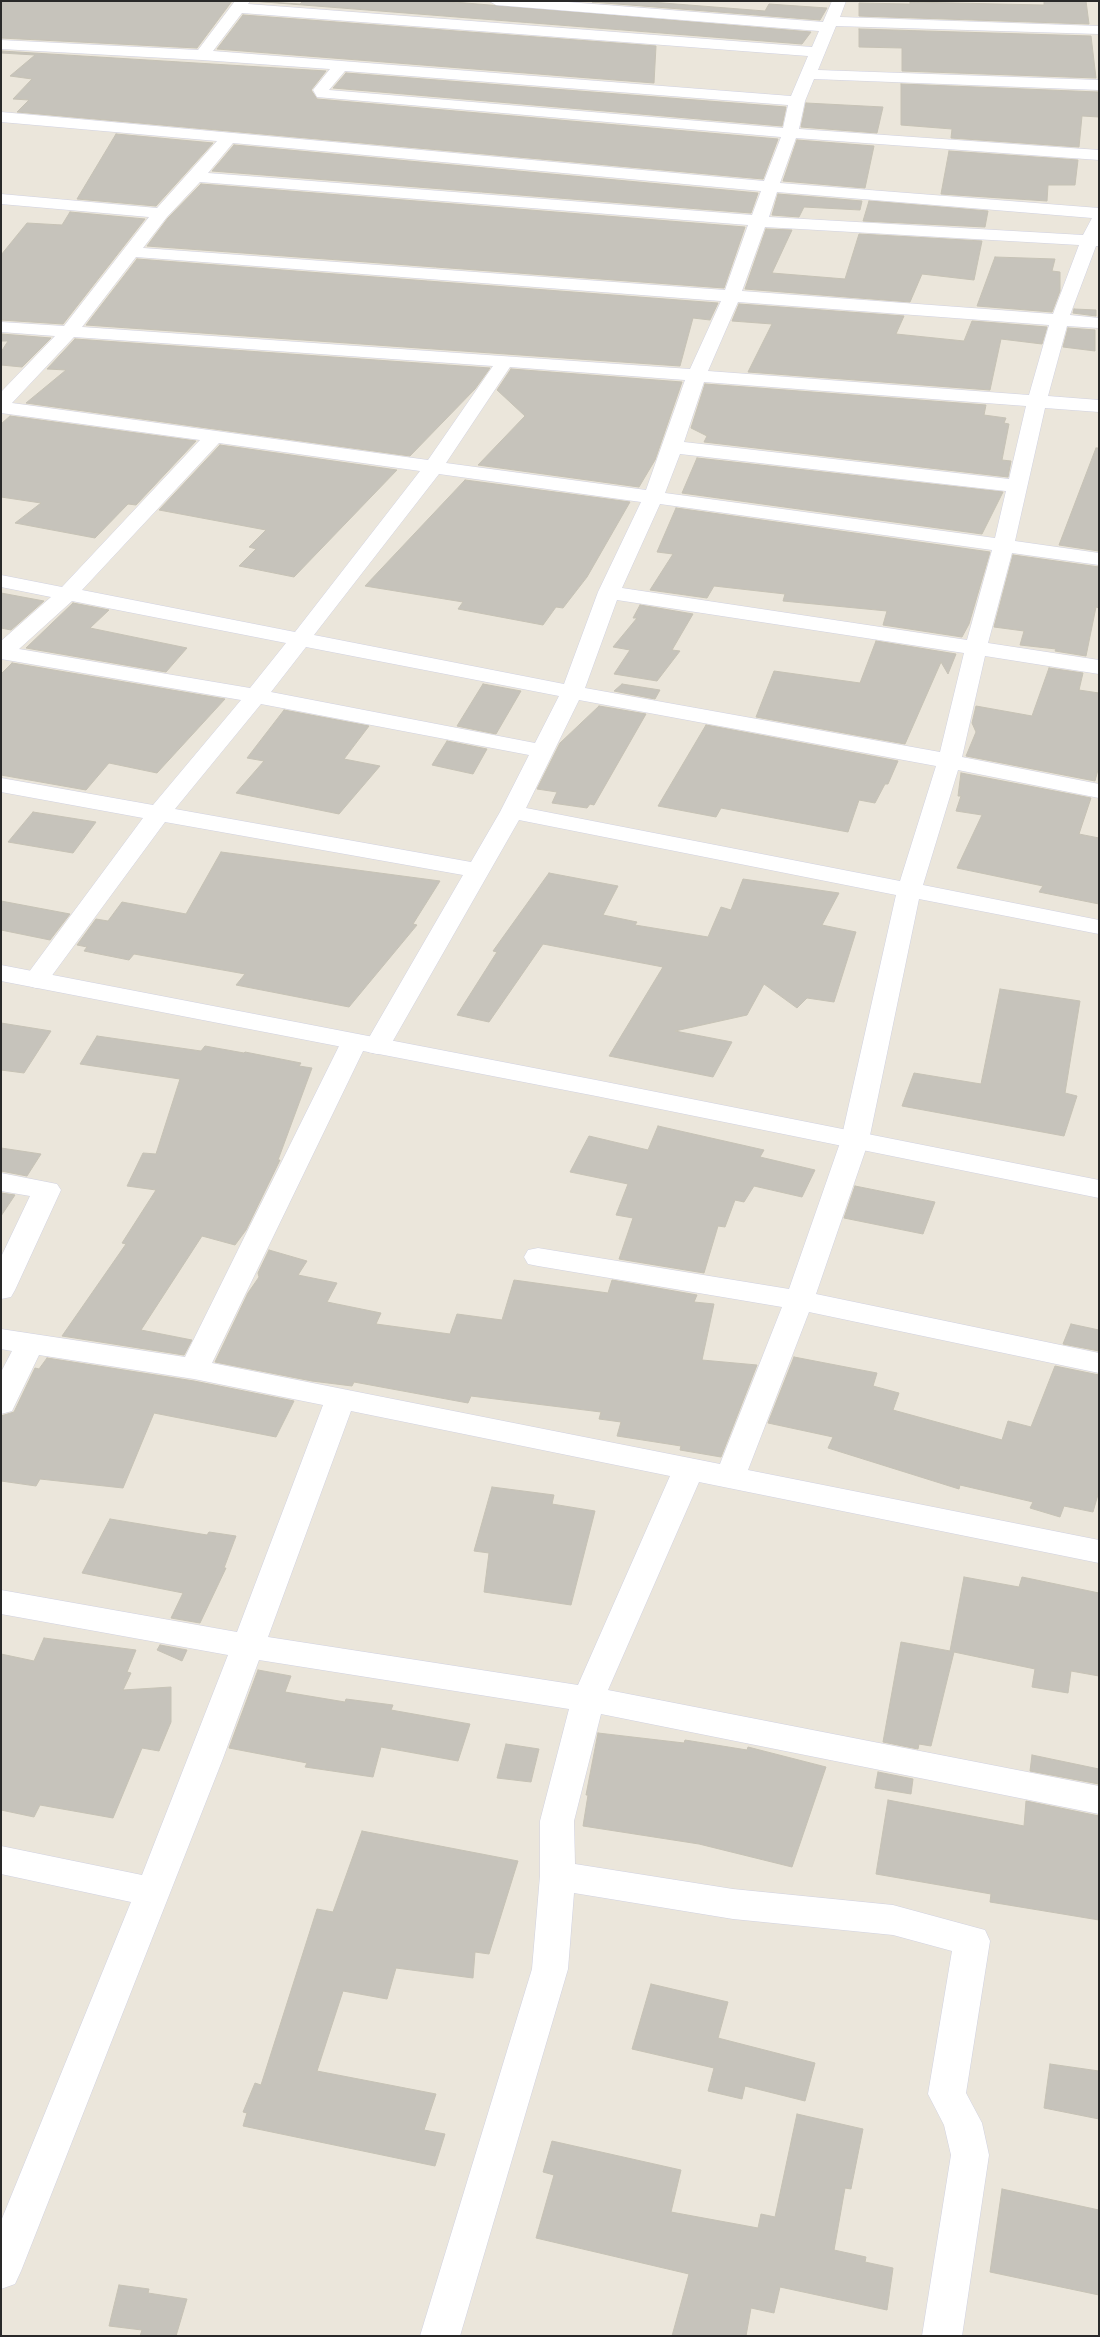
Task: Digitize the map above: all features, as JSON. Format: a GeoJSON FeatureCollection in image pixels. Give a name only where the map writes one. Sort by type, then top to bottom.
{"type":"FeatureCollection","features":[{"type":"Feature","properties":{"kind":"street"},"geometry":{"type":"LineString","coordinates":[[496,1],[829,24],[1099,30]]}},
{"type":"Feature","properties":{"kind":"street"},"geometry":{"type":"LineString","coordinates":[[194,1369],[366,1044],[479,871],[512,812],[572,692],[609,592],[654,496],[673,447],[696,376],[732,295],[790,133],[797,101],[810,74],[817,52],[839,1]]}},
{"type":"Feature","properties":{"kind":"street"},"geometry":{"type":"LineString","coordinates":[[202,55],[240,5],[817,52]]}},
{"type":"Feature","properties":{"kind":"street"},"geometry":{"type":"LineString","coordinates":[[1,44],[202,55],[797,101]]}},
{"type":"Feature","properties":{"kind":"street"},"geometry":{"type":"LineString","coordinates":[[310,63],[322,49]]}},
{"type":"Feature","properties":{"kind":"street"},"geometry":{"type":"LineString","coordinates":[[341,66],[321,90],[323,94],[790,133],[1099,155]]}},
{"type":"Feature","properties":{"kind":"street"},"geometry":{"type":"LineString","coordinates":[[810,74],[1099,85]]}},
{"type":"Feature","properties":{"kind":"street"},"geometry":{"type":"LineString","coordinates":[[1,117],[771,187],[1099,213]]}},
{"type":"Feature","properties":{"kind":"street"},"geometry":{"type":"LineString","coordinates":[[1,403],[69,332],[133,252],[161,213],[196,177],[229,138]]}},
{"type":"Feature","properties":{"kind":"street"},"geometry":{"type":"LineString","coordinates":[[196,177],[758,221],[1094,241]]}},
{"type":"Feature","properties":{"kind":"street"},"geometry":{"type":"LineString","coordinates":[[1,199],[161,213]]}},
{"type":"Feature","properties":{"kind":"street"},"geometry":{"type":"LineString","coordinates":[[730,1478],[799,1300],[855,1140],[909,890],[949,761],[976,648],[1004,545],[1037,401],[1059,321],[1094,241],[1099,220]]}},
{"type":"Feature","properties":{"kind":"street"},"geometry":{"type":"LineString","coordinates":[[133,252],[1099,323]]}},
{"type":"Feature","properties":{"kind":"street"},"geometry":{"type":"LineString","coordinates":[[1,327],[505,361],[1099,406]]}},
{"type":"Feature","properties":{"kind":"street"},"geometry":{"type":"LineString","coordinates":[[36,980],[159,813],[256,696],[432,468],[505,361]]}},
{"type":"Feature","properties":{"kind":"street"},"geometry":{"type":"LineString","coordinates":[[1,372],[28,375]]}},
{"type":"Feature","properties":{"kind":"street"},"geometry":{"type":"LineString","coordinates":[[1,407],[212,438],[654,496],[1099,559]]}},
{"type":"Feature","properties":{"kind":"street"},"geometry":{"type":"LineString","coordinates":[[2,653],[67,594],[212,438]]}},
{"type":"Feature","properties":{"kind":"street"},"geometry":{"type":"LineString","coordinates":[[673,447],[1018,486]]}},
{"type":"Feature","properties":{"kind":"street"},"geometry":{"type":"LineString","coordinates":[[1,581],[572,692],[949,761],[1099,791]]}},
{"type":"Feature","properties":{"kind":"street"},"geometry":{"type":"LineString","coordinates":[[609,592],[1099,668]]}},
{"type":"Feature","properties":{"kind":"street"},"geometry":{"type":"LineString","coordinates":[[2,653],[256,696],[542,751]]}},
{"type":"Feature","properties":{"kind":"street"},"geometry":{"type":"LineString","coordinates":[[1,785],[479,871]]}},
{"type":"Feature","properties":{"kind":"street"},"geometry":{"type":"LineString","coordinates":[[512,812],[1099,927]]}},
{"type":"Feature","properties":{"kind":"street"},"geometry":{"type":"LineString","coordinates":[[1,973],[1099,1189]]}},
{"type":"Feature","properties":{"kind":"street"},"geometry":{"type":"LineString","coordinates":[[1,1182],[47,1190],[1,1290]]}},
{"type":"Feature","properties":{"kind":"street"},"geometry":{"type":"LineString","coordinates":[[538,1257],[799,1300],[1099,1363]]}},
{"type":"Feature","properties":{"kind":"street"},"geometry":{"type":"LineString","coordinates":[[1,1404],[16,1341],[194,1369],[1099,1552]]}},
{"type":"Feature","properties":{"kind":"street"},"geometry":{"type":"LineString","coordinates":[[1,2271],[205,1761],[340,1399]]}},
{"type":"Feature","properties":{"kind":"street"},"geometry":{"type":"LineString","coordinates":[[440,2336],[550,1969],[558,1876],[557,1821],[588,1699],[689,1469]]}},
{"type":"Feature","properties":{"kind":"street"},"geometry":{"type":"LineString","coordinates":[[1,1602],[247,1646],[588,1699],[1099,1800]]}},
{"type":"Feature","properties":{"kind":"street"},"geometry":{"type":"LineString","coordinates":[[1,1860],[152,1892]]}},
{"type":"Feature","properties":{"kind":"street"},"geometry":{"type":"LineString","coordinates":[[558,1876],[733,1904],[893,1920],[972,1942],[947,2094],[963,2123],[970,2155],[942,2336]]}},
{"type":"Feature","properties":{"kind":"building"},"geometry":{"type":"Polygon","coordinates":[[[1,1],[232,1],[197,48],[1,38],[1,1]]]}},
{"type":"Feature","properties":{"kind":"building"},"geometry":{"type":"Polygon","coordinates":[[[252,1],[300,4],[303,1],[442,1],[811,32],[802,44],[252,1]]]}},
{"type":"Feature","properties":{"kind":"building"},"geometry":{"type":"Polygon","coordinates":[[[638,1],[765,11],[769,4],[827,8],[820,20],[592,2],[638,1]]]}},
{"type":"Feature","properties":{"kind":"building"},"geometry":{"type":"Polygon","coordinates":[[[1044,1],[1086,1],[1089,24],[859,16],[859,3],[910,4],[910,2],[1044,5],[1044,1]]]}},
{"type":"Feature","properties":{"kind":"building"},"geometry":{"type":"Polygon","coordinates":[[[243,15],[656,46],[654,83],[217,49],[243,15]]]}},
{"type":"Feature","properties":{"kind":"building"},"geometry":{"type":"Polygon","coordinates":[[[859,29],[1091,36],[1096,78],[902,71],[902,48],[859,47],[859,29]]]}},
{"type":"Feature","properties":{"kind":"building"},"geometry":{"type":"Polygon","coordinates":[[[1,51],[326,71],[311,90],[317,99],[778,139],[763,179],[17,112],[29,100],[13,99],[32,79],[10,76],[35,55],[1,53],[1,51]]]}},
{"type":"Feature","properties":{"kind":"building"},"geometry":{"type":"Polygon","coordinates":[[[346,73],[786,107],[782,126],[333,88],[346,73]]]}},
{"type":"Feature","properties":{"kind":"building"},"geometry":{"type":"Polygon","coordinates":[[[901,84],[1098,92],[1099,117],[1082,116],[1079,147],[951,138],[952,129],[901,125],[901,84]]]}},
{"type":"Feature","properties":{"kind":"building"},"geometry":{"type":"Polygon","coordinates":[[[806,103],[883,107],[877,133],[801,127],[806,103]]]}},
{"type":"Feature","properties":{"kind":"building"},"geometry":{"type":"Polygon","coordinates":[[[116,134],[213,143],[156,206],[77,199],[116,134]]]}},
{"type":"Feature","properties":{"kind":"building"},"geometry":{"type":"Polygon","coordinates":[[[797,140],[874,146],[865,188],[783,181],[797,140]]]}},
{"type":"Feature","properties":{"kind":"building"},"geometry":{"type":"Polygon","coordinates":[[[234,145],[758,193],[751,213],[212,171],[234,145]]]}},
{"type":"Feature","properties":{"kind":"building"},"geometry":{"type":"Polygon","coordinates":[[[949,151],[1078,160],[1075,185],[1048,185],[1047,201],[941,194],[949,151]]]}},
{"type":"Feature","properties":{"kind":"building"},"geometry":{"type":"Polygon","coordinates":[[[201,184],[745,227],[724,288],[147,246],[168,218],[201,184]]]}},
{"type":"Feature","properties":{"kind":"building"},"geometry":{"type":"Polygon","coordinates":[[[778,194],[862,201],[860,210],[804,207],[799,217],[772,215],[778,194]]]}},
{"type":"Feature","properties":{"kind":"building"},"geometry":{"type":"Polygon","coordinates":[[[869,201],[988,211],[985,227],[863,221],[869,201]]]}},
{"type":"Feature","properties":{"kind":"building"},"geometry":{"type":"Polygon","coordinates":[[[70,212],[145,219],[63,324],[1,320],[1,255],[27,223],[62,225],[70,212]]]}},
{"type":"Feature","properties":{"kind":"building"},"geometry":{"type":"Polygon","coordinates":[[[766,229],[792,230],[772,273],[845,279],[859,234],[982,241],[974,280],[922,274],[910,302],[745,289],[766,229]]]}},
{"type":"Feature","properties":{"kind":"building"},"geometry":{"type":"Polygon","coordinates":[[[995,257],[1055,259],[1052,271],[1060,272],[1060,291],[1052,312],[977,306],[995,257]]]}},
{"type":"Feature","properties":{"kind":"building"},"geometry":{"type":"Polygon","coordinates":[[[137,259],[718,303],[710,320],[693,318],[680,366],[86,325],[137,259]]]}},
{"type":"Feature","properties":{"kind":"building"},"geometry":{"type":"Polygon","coordinates":[[[739,304],[904,316],[896,334],[964,341],[972,321],[1047,327],[1042,344],[1001,339],[990,390],[748,372],[772,324],[732,321],[739,304]]]}},
{"type":"Feature","properties":{"kind":"building"},"geometry":{"type":"Polygon","coordinates":[[[1074,309],[1096,310],[1096,316],[1073,313],[1074,309]]]}},
{"type":"Feature","properties":{"kind":"building"},"geometry":{"type":"Polygon","coordinates":[[[1068,328],[1095,330],[1095,351],[1063,347],[1068,328]]]}},
{"type":"Feature","properties":{"kind":"building"},"geometry":{"type":"Polygon","coordinates":[[[1,334],[51,338],[22,367],[1,365],[1,352],[8,341],[1,341],[1,334]]]}},
{"type":"Feature","properties":{"kind":"building"},"geometry":{"type":"Polygon","coordinates":[[[75,339],[490,368],[475,389],[410,456],[26,403],[66,370],[47,369],[75,339]]]}},
{"type":"Feature","properties":{"kind":"building"},"geometry":{"type":"Polygon","coordinates":[[[511,369],[682,382],[655,460],[639,487],[478,465],[525,416],[497,390],[511,369]]]}},
{"type":"Feature","properties":{"kind":"building"},"geometry":{"type":"Polygon","coordinates":[[[705,384],[986,405],[984,415],[1006,418],[1004,423],[1009,424],[1002,460],[1011,461],[1008,477],[704,442],[707,436],[691,428],[705,384]]]}},
{"type":"Feature","properties":{"kind":"building"},"geometry":{"type":"Polygon","coordinates":[[[10,416],[196,441],[136,505],[128,504],[95,538],[15,523],[41,503],[1,497],[1,424],[10,416]]]}},
{"type":"Feature","properties":{"kind":"building"},"geometry":{"type":"Polygon","coordinates":[[[220,445],[397,470],[294,577],[239,566],[256,549],[249,547],[266,530],[159,510],[220,445]]]}},
{"type":"Feature","properties":{"kind":"building"},"geometry":{"type":"Polygon","coordinates":[[[1096,448],[1099,448],[1099,551],[1059,545],[1096,448]]]}},
{"type":"Feature","properties":{"kind":"building"},"geometry":{"type":"Polygon","coordinates":[[[697,458],[1003,492],[982,534],[682,493],[697,458]]]}},
{"type":"Feature","properties":{"kind":"building"},"geometry":{"type":"Polygon","coordinates":[[[465,480],[630,502],[587,577],[563,608],[556,607],[543,625],[458,609],[463,602],[365,586],[465,480]]]}},
{"type":"Feature","properties":{"kind":"building"},"geometry":{"type":"Polygon","coordinates":[[[676,508],[990,552],[969,624],[962,637],[883,625],[887,611],[783,601],[785,594],[714,586],[707,598],[650,590],[673,554],[657,552],[676,508]]]}},
{"type":"Feature","properties":{"kind":"building"},"geometry":{"type":"Polygon","coordinates":[[[1013,555],[1099,567],[1099,608],[1096,607],[1086,656],[1055,651],[1056,649],[1020,645],[1024,631],[994,627],[1013,555]]]}},
{"type":"Feature","properties":{"kind":"building"},"geometry":{"type":"Polygon","coordinates":[[[1,593],[44,601],[11,630],[1,628],[1,593]]]}},
{"type":"Feature","properties":{"kind":"building"},"geometry":{"type":"Polygon","coordinates":[[[73,603],[109,610],[90,628],[187,648],[166,672],[26,648],[73,603]]]}},
{"type":"Feature","properties":{"kind":"building"},"geometry":{"type":"Polygon","coordinates":[[[640,605],[693,614],[672,650],[680,651],[657,681],[614,674],[630,650],[613,647],[637,618],[633,618],[640,605]]]}},
{"type":"Feature","properties":{"kind":"building"},"geometry":{"type":"Polygon","coordinates":[[[876,641],[956,654],[948,674],[941,662],[905,744],[756,717],[774,671],[860,683],[876,641]]]}},
{"type":"Feature","properties":{"kind":"building"},"geometry":{"type":"Polygon","coordinates":[[[12,663],[225,699],[157,773],[109,763],[86,790],[1,775],[1,674],[12,663]]]}},
{"type":"Feature","properties":{"kind":"building"},"geometry":{"type":"Polygon","coordinates":[[[1049,668],[1083,673],[1079,690],[1099,693],[1099,766],[1095,781],[966,756],[976,732],[972,723],[976,706],[1032,716],[1049,668]]]}},
{"type":"Feature","properties":{"kind":"building"},"geometry":{"type":"Polygon","coordinates":[[[483,684],[521,691],[496,734],[457,726],[483,684]]]}},
{"type":"Feature","properties":{"kind":"building"},"geometry":{"type":"Polygon","coordinates":[[[622,684],[660,690],[655,699],[614,691],[622,684]]]}},
{"type":"Feature","properties":{"kind":"building"},"geometry":{"type":"Polygon","coordinates":[[[599,706],[646,714],[594,805],[590,804],[587,808],[552,803],[557,792],[537,789],[560,743],[599,706]]]}},
{"type":"Feature","properties":{"kind":"building"},"geometry":{"type":"Polygon","coordinates":[[[284,710],[369,726],[344,759],[380,766],[339,814],[236,793],[264,761],[247,758],[284,710]]]}},
{"type":"Feature","properties":{"kind":"building"},"geometry":{"type":"Polygon","coordinates":[[[706,725],[898,761],[888,784],[885,784],[875,803],[859,800],[848,832],[721,808],[716,817],[658,806],[706,725]]]}},
{"type":"Feature","properties":{"kind":"building"},"geometry":{"type":"Polygon","coordinates":[[[447,741],[487,749],[473,774],[432,765],[447,741]]]}},
{"type":"Feature","properties":{"kind":"building"},"geometry":{"type":"Polygon","coordinates":[[[961,773],[1091,798],[1079,834],[1099,838],[1099,904],[1039,892],[1043,886],[957,868],[982,815],[956,811],[961,796],[958,796],[961,773]]]}},
{"type":"Feature","properties":{"kind":"building"},"geometry":{"type":"Polygon","coordinates":[[[33,812],[96,822],[73,853],[8,842],[33,812]]]}},
{"type":"Feature","properties":{"kind":"building"},"geometry":{"type":"Polygon","coordinates":[[[221,852],[440,881],[413,924],[417,925],[349,1007],[236,985],[245,974],[134,954],[129,960],[84,951],[87,947],[77,945],[96,919],[108,921],[122,902],[186,914],[221,852]]]}},
{"type":"Feature","properties":{"kind":"building"},"geometry":{"type":"Polygon","coordinates":[[[549,873],[618,886],[603,915],[637,922],[635,925],[708,937],[721,907],[731,910],[743,879],[839,893],[822,925],[856,932],[834,1002],[807,998],[797,1008],[764,984],[747,1015],[675,1031],[732,1042],[713,1077],[609,1056],[663,967],[543,944],[489,1022],[457,1015],[497,952],[493,951],[549,873]]]}},
{"type":"Feature","properties":{"kind":"building"},"geometry":{"type":"Polygon","coordinates":[[[1,901],[70,914],[50,940],[1,930],[1,901]]]}},
{"type":"Feature","properties":{"kind":"building"},"geometry":{"type":"Polygon","coordinates":[[[1000,989],[1080,1001],[1065,1093],[1077,1096],[1064,1136],[902,1106],[914,1073],[981,1084],[1000,989]]]}},
{"type":"Feature","properties":{"kind":"building"},"geometry":{"type":"Polygon","coordinates":[[[1,1023],[51,1031],[24,1073],[1,1070],[1,1023]]]}},
{"type":"Feature","properties":{"kind":"building"},"geometry":{"type":"Polygon","coordinates":[[[97,1036],[201,1051],[205,1046],[301,1063],[299,1066],[312,1068],[278,1160],[280,1160],[246,1230],[235,1245],[202,1236],[141,1330],[192,1340],[184,1355],[62,1336],[126,1244],[122,1243],[156,1190],[127,1186],[143,1153],[156,1154],[180,1079],[80,1064],[97,1036]]]}},
{"type":"Feature","properties":{"kind":"building"},"geometry":{"type":"Polygon","coordinates":[[[658,1126],[764,1150],[760,1157],[815,1170],[802,1197],[754,1186],[744,1202],[735,1200],[725,1227],[718,1226],[704,1273],[619,1259],[633,1218],[616,1215],[628,1184],[570,1172],[589,1136],[648,1150],[658,1126]]]}},
{"type":"Feature","properties":{"kind":"building"},"geometry":{"type":"Polygon","coordinates":[[[1,1148],[41,1154],[27,1176],[1,1171],[1,1148]]]}},
{"type":"Feature","properties":{"kind":"building"},"geometry":{"type":"Polygon","coordinates":[[[855,1186],[935,1202],[923,1234],[844,1218],[855,1186]]]}},
{"type":"Feature","properties":{"kind":"building"},"geometry":{"type":"Polygon","coordinates":[[[1,1193],[15,1195],[1,1216],[1,1193]]]}},
{"type":"Feature","properties":{"kind":"building"},"geometry":{"type":"Polygon","coordinates":[[[269,1250],[307,1261],[298,1275],[337,1283],[327,1302],[381,1313],[376,1324],[450,1334],[457,1314],[502,1320],[514,1280],[608,1293],[612,1280],[697,1295],[694,1302],[714,1304],[702,1360],[757,1365],[721,1457],[680,1450],[681,1446],[617,1436],[621,1422],[599,1419],[601,1412],[471,1396],[468,1403],[354,1382],[352,1386],[312,1381],[215,1362],[248,1293],[259,1277],[258,1273],[269,1250]]]}},
{"type":"Feature","properties":{"kind":"building"},"geometry":{"type":"Polygon","coordinates":[[[1071,1324],[1099,1330],[1099,1351],[1063,1344],[1071,1324]]]}},
{"type":"Feature","properties":{"kind":"building"},"geometry":{"type":"Polygon","coordinates":[[[794,1357],[877,1373],[873,1386],[899,1393],[893,1410],[1002,1440],[1008,1421],[1031,1427],[1055,1366],[1099,1375],[1099,1491],[1093,1512],[1064,1506],[1060,1517],[1030,1508],[1033,1502],[960,1485],[959,1489],[828,1448],[833,1437],[768,1423],[794,1357]]]}},
{"type":"Feature","properties":{"kind":"building"},"geometry":{"type":"Polygon","coordinates":[[[47,1358],[194,1381],[294,1401],[276,1437],[154,1413],[123,1488],[40,1479],[36,1486],[1,1481],[1,1416],[14,1412],[35,1368],[39,1369],[47,1358]]]}},
{"type":"Feature","properties":{"kind":"building"},"geometry":{"type":"Polygon","coordinates":[[[492,1487],[554,1495],[552,1504],[595,1511],[571,1605],[484,1592],[489,1553],[474,1551],[492,1487]]]}},
{"type":"Feature","properties":{"kind":"building"},"geometry":{"type":"Polygon","coordinates":[[[110,1519],[207,1535],[209,1532],[236,1536],[224,1568],[226,1568],[200,1623],[171,1618],[183,1593],[82,1573],[110,1519]]]}},
{"type":"Feature","properties":{"kind":"building"},"geometry":{"type":"Polygon","coordinates":[[[964,1577],[1019,1587],[1022,1577],[1099,1593],[1099,1676],[1071,1671],[1068,1693],[1032,1687],[1035,1669],[954,1652],[931,1746],[919,1744],[918,1749],[883,1742],[901,1642],[950,1651],[964,1577]]]}},
{"type":"Feature","properties":{"kind":"building"},"geometry":{"type":"Polygon","coordinates":[[[44,1638],[136,1650],[127,1672],[131,1673],[123,1690],[171,1687],[171,1722],[159,1751],[142,1748],[113,1818],[40,1805],[34,1817],[1,1810],[1,1654],[34,1661],[44,1638]]]}},
{"type":"Feature","properties":{"kind":"building"},"geometry":{"type":"Polygon","coordinates":[[[160,1645],[187,1650],[182,1661],[157,1650],[160,1645]]]}},
{"type":"Feature","properties":{"kind":"building"},"geometry":{"type":"Polygon","coordinates":[[[258,1670],[291,1676],[285,1692],[345,1702],[346,1699],[393,1705],[391,1710],[470,1724],[458,1761],[381,1747],[373,1777],[305,1767],[307,1763],[229,1748],[258,1670]]]}},
{"type":"Feature","properties":{"kind":"building"},"geometry":{"type":"Polygon","coordinates":[[[598,1733],[684,1743],[685,1740],[747,1750],[748,1747],[826,1767],[792,1867],[699,1844],[583,1826],[588,1795],[586,1795],[598,1733]]]}},
{"type":"Feature","properties":{"kind":"building"},"geometry":{"type":"Polygon","coordinates":[[[506,1744],[539,1749],[531,1782],[497,1778],[506,1744]]]}},
{"type":"Feature","properties":{"kind":"building"},"geometry":{"type":"Polygon","coordinates":[[[1032,1755],[1099,1769],[1099,1784],[1030,1771],[1032,1755]]]}},
{"type":"Feature","properties":{"kind":"building"},"geometry":{"type":"Polygon","coordinates":[[[878,1772],[913,1779],[911,1794],[875,1788],[878,1772]]]}},
{"type":"Feature","properties":{"kind":"building"},"geometry":{"type":"Polygon","coordinates":[[[888,1800],[1024,1826],[1026,1801],[1099,1816],[1099,1920],[990,1902],[991,1894],[876,1874],[888,1800]]]}},
{"type":"Feature","properties":{"kind":"building"},"geometry":{"type":"Polygon","coordinates":[[[362,1831],[518,1861],[489,1954],[475,1952],[473,1978],[396,1968],[387,1999],[343,1991],[317,2071],[436,2094],[424,2130],[445,2134],[435,2166],[243,2126],[247,2113],[243,2112],[255,2083],[261,2085],[317,1909],[333,1912],[362,1831]]]}},
{"type":"Feature","properties":{"kind":"building"},"geometry":{"type":"Polygon","coordinates":[[[651,1984],[728,2002],[718,2038],[815,2063],[805,2101],[745,2086],[742,2099],[708,2091],[714,2068],[632,2049],[651,1984]]]}},
{"type":"Feature","properties":{"kind":"building"},"geometry":{"type":"Polygon","coordinates":[[[1050,2064],[1099,2071],[1099,2119],[1044,2108],[1050,2064]]]}},
{"type":"Feature","properties":{"kind":"building"},"geometry":{"type":"Polygon","coordinates":[[[797,2114],[863,2129],[851,2189],[845,2188],[834,2250],[866,2257],[865,2262],[893,2268],[887,2310],[780,2287],[774,2313],[751,2308],[746,2336],[672,2336],[689,2274],[536,2238],[554,2175],[543,2172],[552,2141],[681,2170],[671,2212],[758,2228],[761,2214],[775,2217],[797,2114]]]}},
{"type":"Feature","properties":{"kind":"building"},"geometry":{"type":"Polygon","coordinates":[[[1002,2189],[1099,2210],[1099,2295],[990,2272],[1002,2189]]]}},
{"type":"Feature","properties":{"kind":"building"},"geometry":{"type":"Polygon","coordinates":[[[119,2285],[149,2289],[148,2293],[187,2299],[176,2336],[140,2336],[142,2330],[109,2326],[119,2285]]]}}]}
